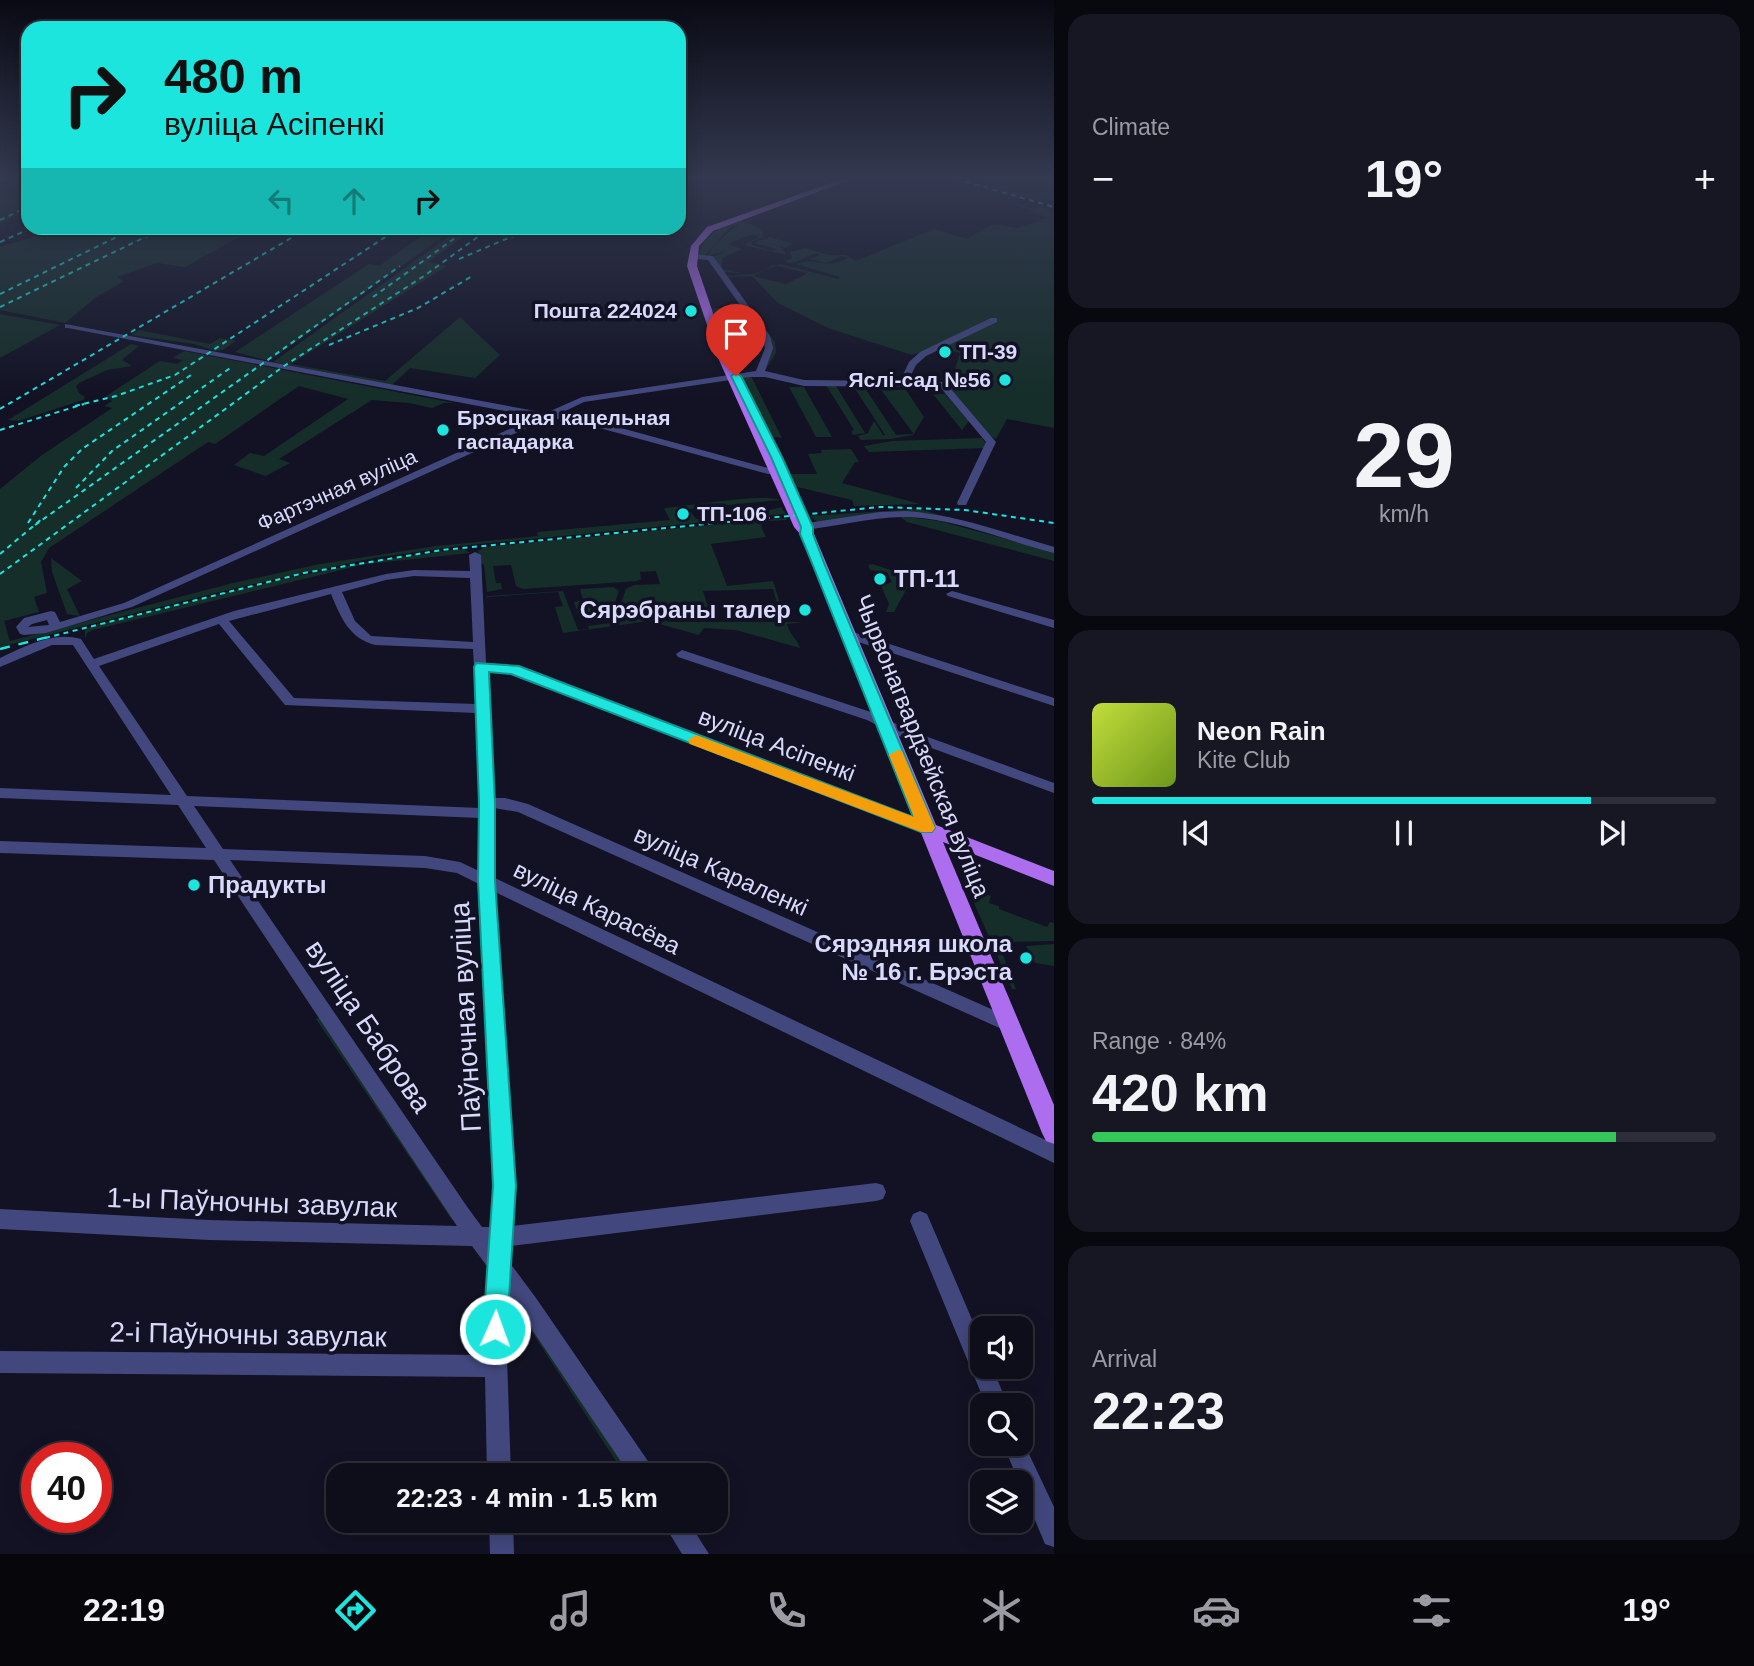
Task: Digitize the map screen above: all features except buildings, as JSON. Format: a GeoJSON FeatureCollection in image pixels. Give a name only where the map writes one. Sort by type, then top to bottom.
{"type":"FeatureCollection","features":[{"type":"Feature","properties":{"kind":"main road"},"geometry":{"type":"LineString","coordinates":[[694,257],[697,252]]}},
{"type":"Feature","properties":{"kind":"main road","name":"Чырвонагвардзейская вуліца"},"geometry":{"type":"LineString","coordinates":[[694,257],[734,376],[805,529],[1054,1133]]}},
{"type":"Feature","properties":{"kind":"main road","name":"вуліца Асіпенкі"},"geometry":{"type":"LineString","coordinates":[[926,828],[1054,879]]}},
{"type":"Feature","properties":{"kind":"street"},"geometry":{"type":"LineString","coordinates":[[694,257],[710,258],[766,336],[769,348],[760,373]]}},
{"type":"Feature","properties":{"kind":"street"},"geometry":{"type":"LineString","coordinates":[[904,383],[912,364],[923,354],[994,320]]}},
{"type":"Feature","properties":{"kind":"street"},"geometry":{"type":"LineString","coordinates":[[68,326],[547,416],[578,419],[780,472]]}},
{"type":"Feature","properties":{"kind":"street","name":"Фартэчная вуліца"},"geometry":{"type":"LineString","coordinates":[[53,620],[139,600],[593,397],[734,376],[760,373],[804,383],[942,384],[991,442],[962,503]]}},
{"type":"Feature","properties":{"kind":"street"},"geometry":{"type":"LineString","coordinates":[[805,529],[885,514],[918,514],[1054,550]]}},
{"type":"Feature","properties":{"kind":"street","name":"Паўночная вуліца"},"geometry":{"type":"LineString","coordinates":[[475,555],[487,808],[486,881],[504,1176],[498,1264],[496,1366],[499,1463]]}},
{"type":"Feature","properties":{"kind":"street"},"geometry":{"type":"LineString","coordinates":[[91,664],[221,619],[335,589],[404,574],[477,575]]}},
{"type":"Feature","properties":{"kind":"street"},"geometry":{"type":"LineString","coordinates":[[335,589],[355,633],[362,638],[374,641],[480,646]]}},
{"type":"Feature","properties":{"kind":"street"},"geometry":{"type":"LineString","coordinates":[[952,594],[1054,624]]}},
{"type":"Feature","properties":{"kind":"street"},"geometry":{"type":"LineString","coordinates":[[221,619],[290,702],[483,709]]}},
{"type":"Feature","properties":{"kind":"street"},"geometry":{"type":"LineString","coordinates":[[847,634],[1054,702]]}},
{"type":"Feature","properties":{"kind":"street","name":"вуліца Баброва"},"geometry":{"type":"LineString","coordinates":[[28,651],[57,640],[75,640],[180,801],[477,1238],[498,1264],[635,1463]]}},
{"type":"Feature","properties":{"kind":"street"},"geometry":{"type":"LineString","coordinates":[[0,657],[28,651]]}},
{"type":"Feature","properties":{"kind":"street"},"geometry":{"type":"LineString","coordinates":[[0,663],[28,651]]}},
{"type":"Feature","properties":{"kind":"street"},"geometry":{"type":"LineString","coordinates":[[682,654],[872,717],[884,724],[1054,788]]}},
{"type":"Feature","properties":{"kind":"street","name":"вуліца Асіпенкі"},"geometry":{"type":"LineString","coordinates":[[481,667],[514,669],[926,828]]}},
{"type":"Feature","properties":{"kind":"street","name":"вуліца Караленкі"},"geometry":{"type":"LineString","coordinates":[[0,793],[180,801],[487,808],[505,803],[523,808],[1010,1025]]}},
{"type":"Feature","properties":{"kind":"street","name":"вуліца Карасёва"},"geometry":{"type":"LineString","coordinates":[[0,847],[425,862],[460,869],[1054,1154]]}},
{"type":"Feature","properties":{"kind":"street","name":"1-ы Паўночны завулак"},"geometry":{"type":"LineString","coordinates":[[0,1219],[209,1230],[477,1238],[876,1192]]}},
{"type":"Feature","properties":{"kind":"street"},"geometry":{"type":"LineString","coordinates":[[920,1221],[993,1393]]}},
{"type":"Feature","properties":{"kind":"street","name":"2-і Паўночны завулак"},"geometry":{"type":"LineString","coordinates":[[0,1362],[496,1366]]}},
{"type":"Feature","properties":{"kind":"street"},"geometry":{"type":"LineString","coordinates":[[1019,1456],[1054,1535]]}},
{"type":"Feature","properties":{"kind":"street"},"geometry":{"type":"LineString","coordinates":[[501,1533],[502,1554]]}},
{"type":"Feature","properties":{"kind":"street"},"geometry":{"type":"LineString","coordinates":[[682,1533],[697,1554]]}},
{"type":"Feature","properties":{"kind":"green space"},"geometry":{"type":"Polygon","coordinates":[[[0,252],[213,252],[185,267],[157,263],[117,277],[124,281],[95,298],[65,323],[0,310],[0,252]]]}},
{"type":"Feature","properties":{"kind":"green space"},"geometry":{"type":"Polygon","coordinates":[[[400,252],[422,252],[269,361],[235,352],[369,264],[379,266],[400,252]]]}},
{"type":"Feature","properties":{"kind":"green space"},"geometry":{"type":"Polygon","coordinates":[[[428,252],[443,252],[428,262],[447,266],[291,364],[385,381],[460,317],[500,355],[475,378],[410,368],[392,385],[273,362],[428,252]]]}},
{"type":"Feature","properties":{"kind":"green space"},"geometry":{"type":"Polygon","coordinates":[[[700,252],[709,252],[705,256],[699,255],[700,252]]]}},
{"type":"Feature","properties":{"kind":"green space"},"geometry":{"type":"Polygon","coordinates":[[[725,252],[736,252],[722,258],[722,269],[742,273],[722,272],[713,257],[725,252]]]}},
{"type":"Feature","properties":{"kind":"green space"},"geometry":{"type":"Polygon","coordinates":[[[792,252],[817,252],[846,255],[856,261],[879,252],[1054,252],[1054,428],[1007,419],[996,439],[948,388],[961,387],[956,382],[951,382],[960,353],[937,346],[912,355],[828,328],[778,303],[752,276],[727,277],[775,342],[776,353],[764,372],[771,347],[724,276],[753,274],[765,270],[753,276],[786,284],[806,274],[776,266],[781,264],[838,279],[840,277],[796,264],[826,264],[848,258],[842,256],[826,263],[809,259],[820,255],[816,253],[793,263],[784,262],[792,258],[792,252]]]}},
{"type":"Feature","properties":{"kind":"green space"},"geometry":{"type":"Polygon","coordinates":[[[731,303],[737,303],[764,340],[746,339],[745,336],[750,335],[749,332],[740,332],[737,324],[731,323],[722,308],[732,308],[731,303]]]}},
{"type":"Feature","properties":{"kind":"green space"},"geometry":{"type":"Polygon","coordinates":[[[720,308],[741,358],[731,357],[712,309],[720,308]]]}},
{"type":"Feature","properties":{"kind":"green space"},"geometry":{"type":"Polygon","coordinates":[[[0,314],[60,325],[0,358],[0,314]]]}},
{"type":"Feature","properties":{"kind":"green space"},"geometry":{"type":"Polygon","coordinates":[[[139,330],[210,344],[220,338],[236,341],[223,350],[215,351],[194,344],[131,335],[139,330]]]}},
{"type":"Feature","properties":{"kind":"green space"},"geometry":{"type":"Polygon","coordinates":[[[131,344],[139,346],[122,360],[132,366],[107,370],[79,383],[76,386],[79,393],[85,397],[83,400],[18,421],[8,420],[131,344]]]}},
{"type":"Feature","properties":{"kind":"green space"},"geometry":{"type":"Polygon","coordinates":[[[184,351],[454,403],[444,403],[432,408],[372,400],[279,459],[290,463],[266,476],[234,465],[250,453],[264,456],[348,399],[299,386],[215,444],[208,442],[49,548],[41,562],[47,593],[34,597],[39,612],[4,621],[10,641],[233,583],[320,564],[436,546],[538,536],[537,532],[670,520],[664,508],[725,501],[758,498],[780,500],[689,509],[696,519],[781,507],[786,514],[460,546],[374,558],[240,587],[0,647],[0,489],[42,455],[112,408],[104,406],[112,401],[106,396],[160,361],[177,364],[183,360],[173,358],[184,351]]]}},
{"type":"Feature","properties":{"kind":"green space"},"geometry":{"type":"Polygon","coordinates":[[[750,376],[782,438],[770,436],[741,378],[750,376]]]}},
{"type":"Feature","properties":{"kind":"green space"},"geometry":{"type":"Polygon","coordinates":[[[852,384],[892,384],[896,390],[906,390],[924,417],[913,435],[861,440],[858,436],[868,433],[874,421],[885,435],[852,384]],[[879,387],[865,388],[896,435],[913,433],[879,387]]]}},
{"type":"Feature","properties":{"kind":"green space"},"geometry":{"type":"Polygon","coordinates":[[[826,385],[836,386],[865,433],[853,435],[851,431],[854,430],[826,385]]]}},
{"type":"Feature","properties":{"kind":"green space"},"geometry":{"type":"Polygon","coordinates":[[[789,387],[804,387],[832,437],[816,437],[789,387]]]}},
{"type":"Feature","properties":{"kind":"green space"},"geometry":{"type":"Polygon","coordinates":[[[933,394],[945,394],[969,421],[962,430],[933,394]]]}},
{"type":"Feature","properties":{"kind":"green space"},"geometry":{"type":"Polygon","coordinates":[[[982,438],[986,444],[984,448],[869,452],[864,446],[892,441],[982,438]]]}},
{"type":"Feature","properties":{"kind":"green space"},"geometry":{"type":"Polygon","coordinates":[[[851,449],[859,462],[855,462],[842,483],[920,504],[854,506],[852,500],[793,486],[791,474],[817,474],[808,454],[822,453],[821,450],[851,449]]]}},
{"type":"Feature","properties":{"kind":"green space"},"geometry":{"type":"Polygon","coordinates":[[[919,509],[1054,548],[922,513],[819,523],[809,516],[919,509]]]}},
{"type":"Feature","properties":{"kind":"green space"},"geometry":{"type":"Polygon","coordinates":[[[899,516],[939,521],[1054,552],[1054,561],[907,522],[899,516]]]}},
{"type":"Feature","properties":{"kind":"green space"},"geometry":{"type":"Polygon","coordinates":[[[786,518],[787,520],[767,521],[761,526],[766,537],[711,544],[727,586],[773,581],[783,612],[779,610],[773,589],[703,591],[710,613],[670,607],[659,609],[655,614],[659,619],[669,622],[803,622],[787,624],[800,648],[736,630],[704,628],[699,635],[649,621],[563,633],[555,607],[563,606],[558,592],[488,597],[483,600],[488,596],[563,591],[578,630],[626,621],[620,606],[626,589],[634,585],[660,584],[656,571],[640,572],[641,579],[637,581],[523,589],[516,586],[511,565],[493,566],[496,583],[501,583],[502,589],[487,592],[484,565],[479,562],[478,551],[485,547],[786,518]]]}},
{"type":"Feature","properties":{"kind":"green space"},"geometry":{"type":"Polygon","coordinates":[[[464,549],[470,553],[366,564],[93,630],[87,633],[85,638],[85,630],[91,626],[230,591],[369,562],[464,549]]]}},
{"type":"Feature","properties":{"kind":"green space"},"geometry":{"type":"Polygon","coordinates":[[[51,558],[82,581],[67,589],[80,616],[67,614],[52,572],[51,558]]]}},
{"type":"Feature","properties":{"kind":"green space"},"geometry":{"type":"Polygon","coordinates":[[[868,565],[913,577],[894,612],[886,612],[889,604],[881,586],[892,582],[887,572],[870,570],[868,565]]]}},
{"type":"Feature","properties":{"kind":"green space"},"geometry":{"type":"Polygon","coordinates":[[[613,587],[619,591],[614,605],[601,608],[604,617],[579,616],[574,602],[583,600],[580,589],[613,587]]]}},
{"type":"Feature","properties":{"kind":"green space"},"geometry":{"type":"Polygon","coordinates":[[[967,887],[991,896],[989,903],[999,906],[999,909],[1047,927],[1050,922],[1054,923],[1054,941],[1008,942],[1000,947],[1016,989],[1012,989],[967,887]]]}},
{"type":"Feature","properties":{"kind":"green space"},"geometry":{"type":"Polygon","coordinates":[[[1054,944],[1054,966],[1035,963],[1026,946],[1054,944]]]}},
{"type":"Feature","properties":{"kind":"green space"},"geometry":{"type":"Polygon","coordinates":[[[320,1017],[456,1218],[452,1220],[316,1019],[320,1017]]]}},
{"type":"Feature","properties":{"kind":"green space"},"geometry":{"type":"Polygon","coordinates":[[[529,1320],[624,1463],[617,1463],[526,1323],[529,1320]]]}},
{"type":"Feature","properties":{"kind":"railway"},"geometry":{"type":"LineString","coordinates":[[0,294],[87,252]]}},
{"type":"Feature","properties":{"kind":"railway"},"geometry":{"type":"LineString","coordinates":[[0,307],[115,252]]}},
{"type":"Feature","properties":{"kind":"railway"},"geometry":{"type":"LineString","coordinates":[[0,409],[268,252]]}},
{"type":"Feature","properties":{"kind":"railway"},"geometry":{"type":"LineString","coordinates":[[75,406],[116,396],[175,375],[363,252]]}},
{"type":"Feature","properties":{"kind":"railway"},"geometry":{"type":"LineString","coordinates":[[373,297],[436,252]]}},
{"type":"Feature","properties":{"kind":"railway"},"geometry":{"type":"LineString","coordinates":[[0,574],[284,366],[458,252]]}},
{"type":"Feature","properties":{"kind":"railway"},"geometry":{"type":"LineString","coordinates":[[459,259],[477,252]]}},
{"type":"Feature","properties":{"kind":"railway"},"geometry":{"type":"LineString","coordinates":[[35,525],[400,266]]}},
{"type":"Feature","properties":{"kind":"railway"},"geometry":{"type":"LineString","coordinates":[[329,345],[418,308],[474,275]]}},
{"type":"Feature","properties":{"kind":"railway"},"geometry":{"type":"LineString","coordinates":[[76,488],[112,451],[233,366]]}},
{"type":"Feature","properties":{"kind":"railway"},"geometry":{"type":"LineString","coordinates":[[28,523],[64,467],[82,449],[191,375]]}},
{"type":"Feature","properties":{"kind":"railway"},"geometry":{"type":"LineString","coordinates":[[0,430],[84,404]]}},
{"type":"Feature","properties":{"kind":"railway"},"geometry":{"type":"LineString","coordinates":[[45,638],[304,573],[442,550],[880,507],[965,510],[1054,523]]}},
{"type":"Feature","properties":{"kind":"railway"},"geometry":{"type":"LineString","coordinates":[[0,554],[43,518]]}},
{"type":"Feature","properties":{"kind":"railway"},"geometry":{"type":"LineString","coordinates":[[0,649],[52,636]]}},
{"type":"Feature","properties":{"kind":"slow traffic"},"geometry":{"type":"LineString","coordinates":[[696,740],[926,828],[897,755]]}},
{"type":"Feature","properties":{"kind":"place","name":"Пошта 224024"},"geometry":{"type":"Point","coordinates":[691,311]}},
{"type":"Feature","properties":{"kind":"place","name":"ТП-39"},"geometry":{"type":"Point","coordinates":[945,352]}},
{"type":"Feature","properties":{"kind":"place","name":"Яслі-сад №56"},"geometry":{"type":"Point","coordinates":[1005,380]}},
{"type":"Feature","properties":{"kind":"place","name":"Брэсцкая кацельная гаспадарка"},"geometry":{"type":"Point","coordinates":[443,430]}},
{"type":"Feature","properties":{"kind":"place","name":"ТП-106"},"geometry":{"type":"Point","coordinates":[683,514]}},
{"type":"Feature","properties":{"kind":"place","name":"ТП-11"},"geometry":{"type":"Point","coordinates":[880,579]}},
{"type":"Feature","properties":{"kind":"place","name":"Сярэбраны талер"},"geometry":{"type":"Point","coordinates":[805,610]}},
{"type":"Feature","properties":{"kind":"place","name":"Прадукты"},"geometry":{"type":"Point","coordinates":[194,885]}},
{"type":"Feature","properties":{"kind":"place","name":"Сярэдняя школа № 16 г. Брэста"},"geometry":{"type":"Point","coordinates":[1026,958]}},
{"type":"Feature","properties":{"kind":"route"},"geometry":{"type":"LineString","coordinates":[[495,1329],[505,1186],[486,881],[487,803],[481,667],[514,669],[926,828],[818,563],[807,527],[777,457],[736,376]]}}]}
